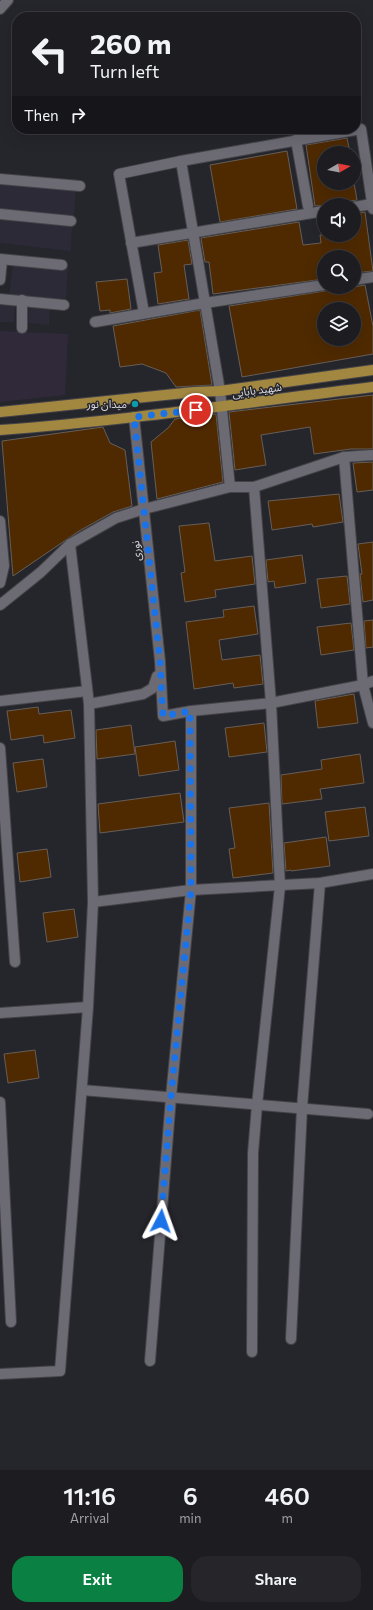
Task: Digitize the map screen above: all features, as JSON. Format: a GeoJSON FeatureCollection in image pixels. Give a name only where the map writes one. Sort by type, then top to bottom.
{"type":"FeatureCollection","features":[{"type":"Feature","properties":{"kind":"main road","name":"شهید بابایی"},"geometry":{"type":"LineString","coordinates":[[0,412],[194,392],[220,391],[373,370]]}},
{"type":"Feature","properties":{"kind":"main road","name":"شهید بابایی"},"geometry":{"type":"LineString","coordinates":[[0,430],[66,425],[222,407],[373,387]]}},
{"type":"Feature","properties":{"kind":"street"},"geometry":{"type":"LineString","coordinates":[[0,9],[8,0]]}},
{"type":"Feature","properties":{"kind":"street"},"geometry":{"type":"LineString","coordinates":[[361,129],[373,207],[361,207]]}},
{"type":"Feature","properties":{"kind":"street"},"geometry":{"type":"LineString","coordinates":[[144,313],[119,174],[182,160],[331,134]]}},
{"type":"Feature","properties":{"kind":"street"},"geometry":{"type":"LineString","coordinates":[[296,140],[308,206]]}},
{"type":"Feature","properties":{"kind":"street"},"geometry":{"type":"LineString","coordinates":[[182,160],[220,391],[230,487]]}},
{"type":"Feature","properties":{"kind":"street"},"geometry":{"type":"LineString","coordinates":[[0,179],[80,186]]}},
{"type":"Feature","properties":{"kind":"street"},"geometry":{"type":"LineString","coordinates":[[131,243],[317,213]]}},
{"type":"Feature","properties":{"kind":"street"},"geometry":{"type":"LineString","coordinates":[[0,214],[71,221]]}},
{"type":"Feature","properties":{"kind":"street"},"geometry":{"type":"LineString","coordinates":[[0,280],[1,259],[62,265]]}},
{"type":"Feature","properties":{"kind":"street"},"geometry":{"type":"LineString","coordinates":[[361,279],[373,277]]}},
{"type":"Feature","properties":{"kind":"street"},"geometry":{"type":"LineString","coordinates":[[95,322],[317,286]]}},
{"type":"Feature","properties":{"kind":"street"},"geometry":{"type":"LineString","coordinates":[[0,299],[64,304]]}},
{"type":"Feature","properties":{"kind":"street"},"geometry":{"type":"LineString","coordinates":[[22,300],[22,328]]}},
{"type":"Feature","properties":{"kind":"street","name":"نوری"},"geometry":{"type":"LineString","coordinates":[[134,417],[160,668],[163,716],[190,711]]}},
{"type":"Feature","properties":{"kind":"street"},"geometry":{"type":"LineString","coordinates":[[0,605],[41,572],[70,544],[116,518],[144,509],[230,487],[254,487],[344,457],[373,455]]}},
{"type":"Feature","properties":{"kind":"street"},"geometry":{"type":"LineString","coordinates":[[344,457],[363,685],[373,723]]}},
{"type":"Feature","properties":{"kind":"street"},"geometry":{"type":"LineString","coordinates":[[252,1352],[253,1153],[280,886],[271,703],[254,487]]}},
{"type":"Feature","properties":{"kind":"street"},"geometry":{"type":"LineString","coordinates":[[0,520],[4,566],[0,583]]}},
{"type":"Feature","properties":{"kind":"street"},"geometry":{"type":"LineString","coordinates":[[0,1374],[60,1371],[88,1007],[93,902],[89,704],[70,544]]}},
{"type":"Feature","properties":{"kind":"street"},"geometry":{"type":"LineString","coordinates":[[89,704],[143,694],[153,688],[160,668]]}},
{"type":"Feature","properties":{"kind":"street"},"geometry":{"type":"LineString","coordinates":[[150,1361],[171,1097],[191,890],[190,711],[271,703],[363,685],[373,681]]}},
{"type":"Feature","properties":{"kind":"street"},"geometry":{"type":"LineString","coordinates":[[0,701],[88,691]]}},
{"type":"Feature","properties":{"kind":"street"},"geometry":{"type":"LineString","coordinates":[[0,748],[14,962]]}},
{"type":"Feature","properties":{"kind":"street"},"geometry":{"type":"LineString","coordinates":[[93,902],[191,890],[320,883],[373,874]]}},
{"type":"Feature","properties":{"kind":"street"},"geometry":{"type":"LineString","coordinates":[[291,1339],[302,1108],[320,883]]}},
{"type":"Feature","properties":{"kind":"street"},"geometry":{"type":"LineString","coordinates":[[0,1013],[88,1007]]}},
{"type":"Feature","properties":{"kind":"street"},"geometry":{"type":"LineString","coordinates":[[82,1090],[368,1114]]}},
{"type":"Feature","properties":{"kind":"street"},"geometry":{"type":"LineString","coordinates":[[0,1102],[11,1322]]}},
{"type":"Feature","properties":{"kind":"shaded area"},"geometry":{"type":"Polygon","coordinates":[[[0,182],[76,190],[74,216],[0,209],[0,182]]]}},
{"type":"Feature","properties":{"kind":"shaded area"},"geometry":{"type":"Polygon","coordinates":[[[0,219],[72,225],[71,251],[0,243],[0,219]]]}},
{"type":"Feature","properties":{"kind":"shaded area"},"geometry":{"type":"Polygon","coordinates":[[[13,265],[68,268],[66,299],[9,296],[13,265]]]}},
{"type":"Feature","properties":{"kind":"shaded area"},"geometry":{"type":"Polygon","coordinates":[[[0,302],[15,304],[14,322],[0,322],[0,302]]]}},
{"type":"Feature","properties":{"kind":"shaded area"},"geometry":{"type":"Polygon","coordinates":[[[29,302],[50,305],[49,325],[28,323],[29,302]]]}},
{"type":"Feature","properties":{"kind":"shaded area"},"geometry":{"type":"Polygon","coordinates":[[[0,331],[68,334],[65,395],[0,402],[0,331]]]}},
{"type":"Feature","properties":{"kind":"building"},"geometry":{"type":"Polygon","coordinates":[[[347,138],[349,146],[317,146],[317,190],[355,190],[357,198],[317,198],[317,206],[315,206],[306,145],[347,138]]]}},
{"type":"Feature","properties":{"kind":"building"},"geometry":{"type":"Polygon","coordinates":[[[287,151],[297,209],[220,222],[210,165],[287,151]]]}},
{"type":"Feature","properties":{"kind":"building"},"geometry":{"type":"Polygon","coordinates":[[[365,212],[373,271],[361,272],[361,250],[317,250],[317,280],[213,294],[209,262],[205,262],[201,238],[299,222],[303,245],[321,242],[361,242],[361,213],[365,212]]]}},
{"type":"Feature","properties":{"kind":"building"},"geometry":{"type":"Polygon","coordinates":[[[188,240],[192,264],[184,265],[189,299],[158,304],[154,273],[162,272],[158,245],[188,240]]]}},
{"type":"Feature","properties":{"kind":"building"},"geometry":{"type":"Polygon","coordinates":[[[127,279],[131,309],[110,313],[110,310],[100,311],[96,282],[127,279]]]}},
{"type":"Feature","properties":{"kind":"building"},"geometry":{"type":"Polygon","coordinates":[[[365,285],[373,326],[373,354],[242,377],[229,306],[317,292],[317,294],[361,294],[361,286],[365,285]]]}},
{"type":"Feature","properties":{"kind":"building"},"geometry":{"type":"Polygon","coordinates":[[[200,310],[212,385],[176,387],[166,373],[142,364],[120,367],[113,326],[200,310]]]}},
{"type":"Feature","properties":{"kind":"building"},"geometry":{"type":"Polygon","coordinates":[[[373,395],[373,449],[351,449],[314,454],[310,427],[261,435],[266,465],[235,470],[229,412],[373,395]]]}},
{"type":"Feature","properties":{"kind":"building"},"geometry":{"type":"Polygon","coordinates":[[[216,414],[223,482],[157,499],[151,442],[168,428],[175,419],[216,414]]]}},
{"type":"Feature","properties":{"kind":"building"},"geometry":{"type":"Polygon","coordinates":[[[103,427],[110,443],[125,450],[132,506],[113,512],[79,531],[13,576],[2,441],[103,427]]]}},
{"type":"Feature","properties":{"kind":"building"},"geometry":{"type":"Polygon","coordinates":[[[373,462],[373,490],[357,492],[353,463],[373,462]]]}},
{"type":"Feature","properties":{"kind":"building"},"geometry":{"type":"Polygon","coordinates":[[[339,494],[343,522],[313,527],[312,524],[272,530],[268,501],[339,494]]]}},
{"type":"Feature","properties":{"kind":"building"},"geometry":{"type":"Polygon","coordinates":[[[209,523],[215,561],[252,556],[255,584],[215,590],[216,597],[185,602],[181,573],[185,572],[179,526],[209,523]]]}},
{"type":"Feature","properties":{"kind":"building"},"geometry":{"type":"Polygon","coordinates":[[[373,542],[373,600],[363,602],[360,574],[362,574],[358,544],[373,542]]]}},
{"type":"Feature","properties":{"kind":"building"},"geometry":{"type":"Polygon","coordinates":[[[302,555],[306,583],[275,588],[274,581],[268,582],[266,560],[302,555]]]}},
{"type":"Feature","properties":{"kind":"building"},"geometry":{"type":"Polygon","coordinates":[[[347,576],[350,604],[321,608],[317,579],[347,576]]]}},
{"type":"Feature","properties":{"kind":"building"},"geometry":{"type":"Polygon","coordinates":[[[254,606],[258,634],[219,640],[222,660],[260,655],[263,684],[234,688],[233,683],[194,689],[186,622],[224,617],[223,610],[254,606]]]}},
{"type":"Feature","properties":{"kind":"building"},"geometry":{"type":"Polygon","coordinates":[[[373,620],[373,647],[366,648],[364,621],[373,620]]]}},
{"type":"Feature","properties":{"kind":"building"},"geometry":{"type":"Polygon","coordinates":[[[351,623],[354,650],[321,655],[317,627],[351,623]]]}},
{"type":"Feature","properties":{"kind":"building"},"geometry":{"type":"Polygon","coordinates":[[[354,694],[358,723],[318,728],[315,701],[354,694]]]}},
{"type":"Feature","properties":{"kind":"building"},"geometry":{"type":"Polygon","coordinates":[[[38,707],[39,714],[71,710],[75,738],[44,743],[43,735],[11,740],[7,711],[38,707]]]}},
{"type":"Feature","properties":{"kind":"building"},"geometry":{"type":"Polygon","coordinates":[[[264,723],[267,752],[229,757],[225,728],[264,723]]]}},
{"type":"Feature","properties":{"kind":"building"},"geometry":{"type":"Polygon","coordinates":[[[131,725],[135,754],[97,759],[96,730],[131,725]]]}},
{"type":"Feature","properties":{"kind":"building"},"geometry":{"type":"Polygon","coordinates":[[[175,741],[179,770],[139,776],[135,747],[175,741]]]}},
{"type":"Feature","properties":{"kind":"building"},"geometry":{"type":"Polygon","coordinates":[[[360,754],[364,783],[320,789],[322,799],[282,804],[281,775],[322,769],[321,760],[360,754]]]}},
{"type":"Feature","properties":{"kind":"building"},"geometry":{"type":"Polygon","coordinates":[[[43,759],[47,787],[17,792],[13,763],[43,759]]]}},
{"type":"Feature","properties":{"kind":"building"},"geometry":{"type":"Polygon","coordinates":[[[180,793],[184,822],[100,833],[98,804],[180,793]]]}},
{"type":"Feature","properties":{"kind":"building"},"geometry":{"type":"Polygon","coordinates":[[[269,803],[273,873],[233,878],[229,849],[235,848],[229,808],[269,803]]]}},
{"type":"Feature","properties":{"kind":"building"},"geometry":{"type":"Polygon","coordinates":[[[365,807],[369,836],[329,841],[325,812],[365,807]]]}},
{"type":"Feature","properties":{"kind":"building"},"geometry":{"type":"Polygon","coordinates":[[[326,837],[330,866],[286,871],[284,843],[326,837]]]}},
{"type":"Feature","properties":{"kind":"building"},"geometry":{"type":"Polygon","coordinates":[[[47,849],[51,877],[20,882],[17,853],[47,849]]]}},
{"type":"Feature","properties":{"kind":"building"},"geometry":{"type":"Polygon","coordinates":[[[74,909],[78,937],[47,942],[43,913],[74,909]]]}},
{"type":"Feature","properties":{"kind":"building"},"geometry":{"type":"Polygon","coordinates":[[[35,1050],[39,1078],[8,1083],[4,1054],[35,1050]]]}},
{"type":"Feature","properties":{"kind":"place","name":"میدان نور"},"geometry":{"type":"Point","coordinates":[135,404]}},
{"type":"Feature","properties":{"kind":"route"},"geometry":{"type":"LineString","coordinates":[[161,1221],[171,1097],[191,890],[190,711],[163,716],[160,661],[134,417],[196,410]]}}]}
